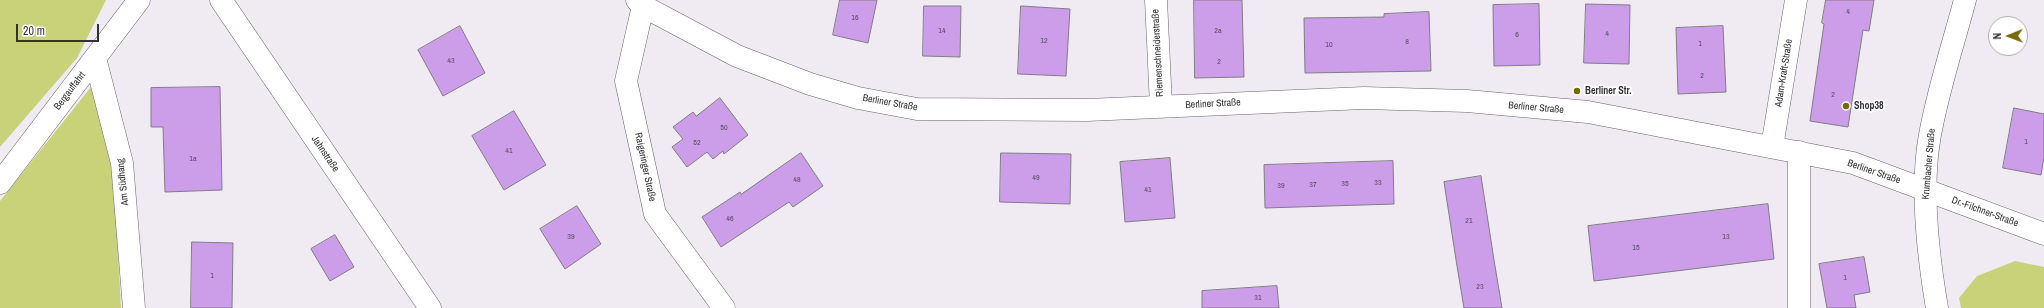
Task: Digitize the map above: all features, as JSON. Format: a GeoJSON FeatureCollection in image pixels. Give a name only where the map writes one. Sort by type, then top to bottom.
{"type":"FeatureCollection","features":[{"type":"Feature","properties":{"kind":"street","name":"Bergauffahrt"},"geometry":{"type":"LineString","coordinates":[[0,183],[139,0]]}},
{"type":"Feature","properties":{"kind":"street","name":"Jahnstraße"},"geometry":{"type":"LineString","coordinates":[[221,0],[430,308]]}},
{"type":"Feature","properties":{"kind":"street","name":"Riemenschneiderstraße"},"geometry":{"type":"LineString","coordinates":[[1156,0],[1160,106]]}},
{"type":"Feature","properties":{"kind":"street","name":"Adam-Kraft-Straße"},"geometry":{"type":"LineString","coordinates":[[1772,147],[1796,0]]}},
{"type":"Feature","properties":{"kind":"street","name":"Krumbacher Straße"},"geometry":{"type":"LineString","coordinates":[[1937,308],[1930,271],[1925,190],[1929,136],[1965,0]]}},
{"type":"Feature","properties":{"kind":"street","name":"Berliner Straße"},"geometry":{"type":"LineString","coordinates":[[640,3],[737,56],[810,84],[858,98],[917,109],[1087,110],[1364,98],[1467,101],[1588,112],[1799,152],[1853,163],[1925,190]]}},
{"type":"Feature","properties":{"kind":"street","name":"Raigeringer Straße"},"geometry":{"type":"LineString","coordinates":[[640,3],[626,81],[655,214],[724,308]]}},
{"type":"Feature","properties":{"kind":"street","name":"Am Südhang"},"geometry":{"type":"LineString","coordinates":[[95,58],[122,163],[134,308]]}},
{"type":"Feature","properties":{"kind":"street"},"geometry":{"type":"LineString","coordinates":[[1799,152],[1799,308]]}},
{"type":"Feature","properties":{"kind":"street","name":"Dr.-Filchner-Straße"},"geometry":{"type":"LineString","coordinates":[[1925,190],[2044,234]]}},
{"type":"Feature","properties":{"kind":"green space"},"geometry":{"type":"Polygon","coordinates":[[[0,0],[106,0],[77,58],[0,147],[0,0]]]}},
{"type":"Feature","properties":{"kind":"green space"},"geometry":{"type":"Polygon","coordinates":[[[91,87],[113,160],[121,308],[0,308],[0,201],[91,87]]]}},
{"type":"Feature","properties":{"kind":"green space"},"geometry":{"type":"Polygon","coordinates":[[[2015,261],[2044,267],[2044,308],[1961,308],[1959,298],[1977,276],[2015,261]]]}},
{"type":"Feature","properties":{"kind":"building"},"geometry":{"type":"Polygon","coordinates":[[[840,0],[877,0],[868,43],[833,35],[840,0]]]}},
{"type":"Feature","properties":{"kind":"building"},"geometry":{"type":"Polygon","coordinates":[[[1194,0],[1242,0],[1244,77],[1195,78],[1194,0]]]}},
{"type":"Feature","properties":{"kind":"building"},"geometry":{"type":"Polygon","coordinates":[[[1826,0],[1874,0],[1869,31],[1863,30],[1848,127],[1810,121],[1826,0]]]}},
{"type":"Feature","properties":{"kind":"building"},"geometry":{"type":"Polygon","coordinates":[[[1539,4],[1540,65],[1494,66],[1493,5],[1539,4]]]}},
{"type":"Feature","properties":{"kind":"building"},"geometry":{"type":"Polygon","coordinates":[[[1586,4],[1630,5],[1629,64],[1584,63],[1586,4]]]}},
{"type":"Feature","properties":{"kind":"building"},"geometry":{"type":"Polygon","coordinates":[[[924,6],[961,6],[960,57],[923,56],[924,6]]]}},
{"type":"Feature","properties":{"kind":"building"},"geometry":{"type":"Polygon","coordinates":[[[1021,6],[1070,9],[1066,76],[1018,74],[1021,6]]]}},
{"type":"Feature","properties":{"kind":"building"},"geometry":{"type":"Polygon","coordinates":[[[1429,12],[1431,71],[1305,73],[1304,18],[1384,17],[1384,14],[1429,12]]]}},
{"type":"Feature","properties":{"kind":"building"},"geometry":{"type":"Polygon","coordinates":[[[460,26],[485,73],[443,96],[418,50],[460,26]]]}},
{"type":"Feature","properties":{"kind":"building"},"geometry":{"type":"Polygon","coordinates":[[[1723,26],[1726,92],[1678,94],[1676,28],[1723,26]]]}},
{"type":"Feature","properties":{"kind":"building"},"geometry":{"type":"Polygon","coordinates":[[[220,87],[222,190],[165,192],[163,127],[151,127],[151,88],[220,87]]]}},
{"type":"Feature","properties":{"kind":"building"},"geometry":{"type":"Polygon","coordinates":[[[720,98],[748,135],[724,154],[723,151],[713,159],[707,152],[687,167],[672,147],[683,139],[673,127],[693,112],[696,116],[720,98]]]}},
{"type":"Feature","properties":{"kind":"building"},"geometry":{"type":"Polygon","coordinates":[[[2014,108],[2044,114],[2044,157],[2041,175],[2003,168],[2014,108]]]}},
{"type":"Feature","properties":{"kind":"building"},"geometry":{"type":"Polygon","coordinates":[[[514,111],[546,165],[504,190],[472,136],[514,111]]]}},
{"type":"Feature","properties":{"kind":"building"},"geometry":{"type":"Polygon","coordinates":[[[801,153],[823,186],[793,207],[789,202],[721,247],[702,217],[740,192],[741,194],[801,153]]]}},
{"type":"Feature","properties":{"kind":"building"},"geometry":{"type":"Polygon","coordinates":[[[1001,153],[1071,154],[1070,204],[1000,202],[1001,153]]]}},
{"type":"Feature","properties":{"kind":"building"},"geometry":{"type":"Polygon","coordinates":[[[1170,158],[1175,218],[1125,222],[1120,162],[1170,158]]]}},
{"type":"Feature","properties":{"kind":"building"},"geometry":{"type":"Polygon","coordinates":[[[1393,161],[1394,204],[1265,208],[1264,165],[1393,161]]]}},
{"type":"Feature","properties":{"kind":"building"},"geometry":{"type":"Polygon","coordinates":[[[1481,176],[1502,308],[1464,308],[1457,266],[1444,182],[1481,176]]]}},
{"type":"Feature","properties":{"kind":"building"},"geometry":{"type":"Polygon","coordinates":[[[1768,204],[1774,259],[1594,281],[1588,226],[1768,204]]]}},
{"type":"Feature","properties":{"kind":"building"},"geometry":{"type":"Polygon","coordinates":[[[577,206],[601,244],[565,269],[540,229],[577,206]]]}},
{"type":"Feature","properties":{"kind":"building"},"geometry":{"type":"Polygon","coordinates":[[[335,235],[354,267],[330,281],[311,249],[335,235]]]}},
{"type":"Feature","properties":{"kind":"building"},"geometry":{"type":"Polygon","coordinates":[[[192,242],[233,243],[232,308],[191,308],[192,242]]]}},
{"type":"Feature","properties":{"kind":"building"},"geometry":{"type":"Polygon","coordinates":[[[1864,257],[1870,292],[1854,295],[1856,308],[1827,308],[1819,264],[1864,257]]]}},
{"type":"Feature","properties":{"kind":"building"},"geometry":{"type":"Polygon","coordinates":[[[1277,286],[1279,308],[1202,308],[1202,291],[1277,286]]]}},
{"type":"Feature","properties":{"kind":"place","name":"Berliner Str."},"geometry":{"type":"Point","coordinates":[1577,91]}},
{"type":"Feature","properties":{"kind":"place","name":"Shop38"},"geometry":{"type":"Point","coordinates":[1846,106]}}]}
